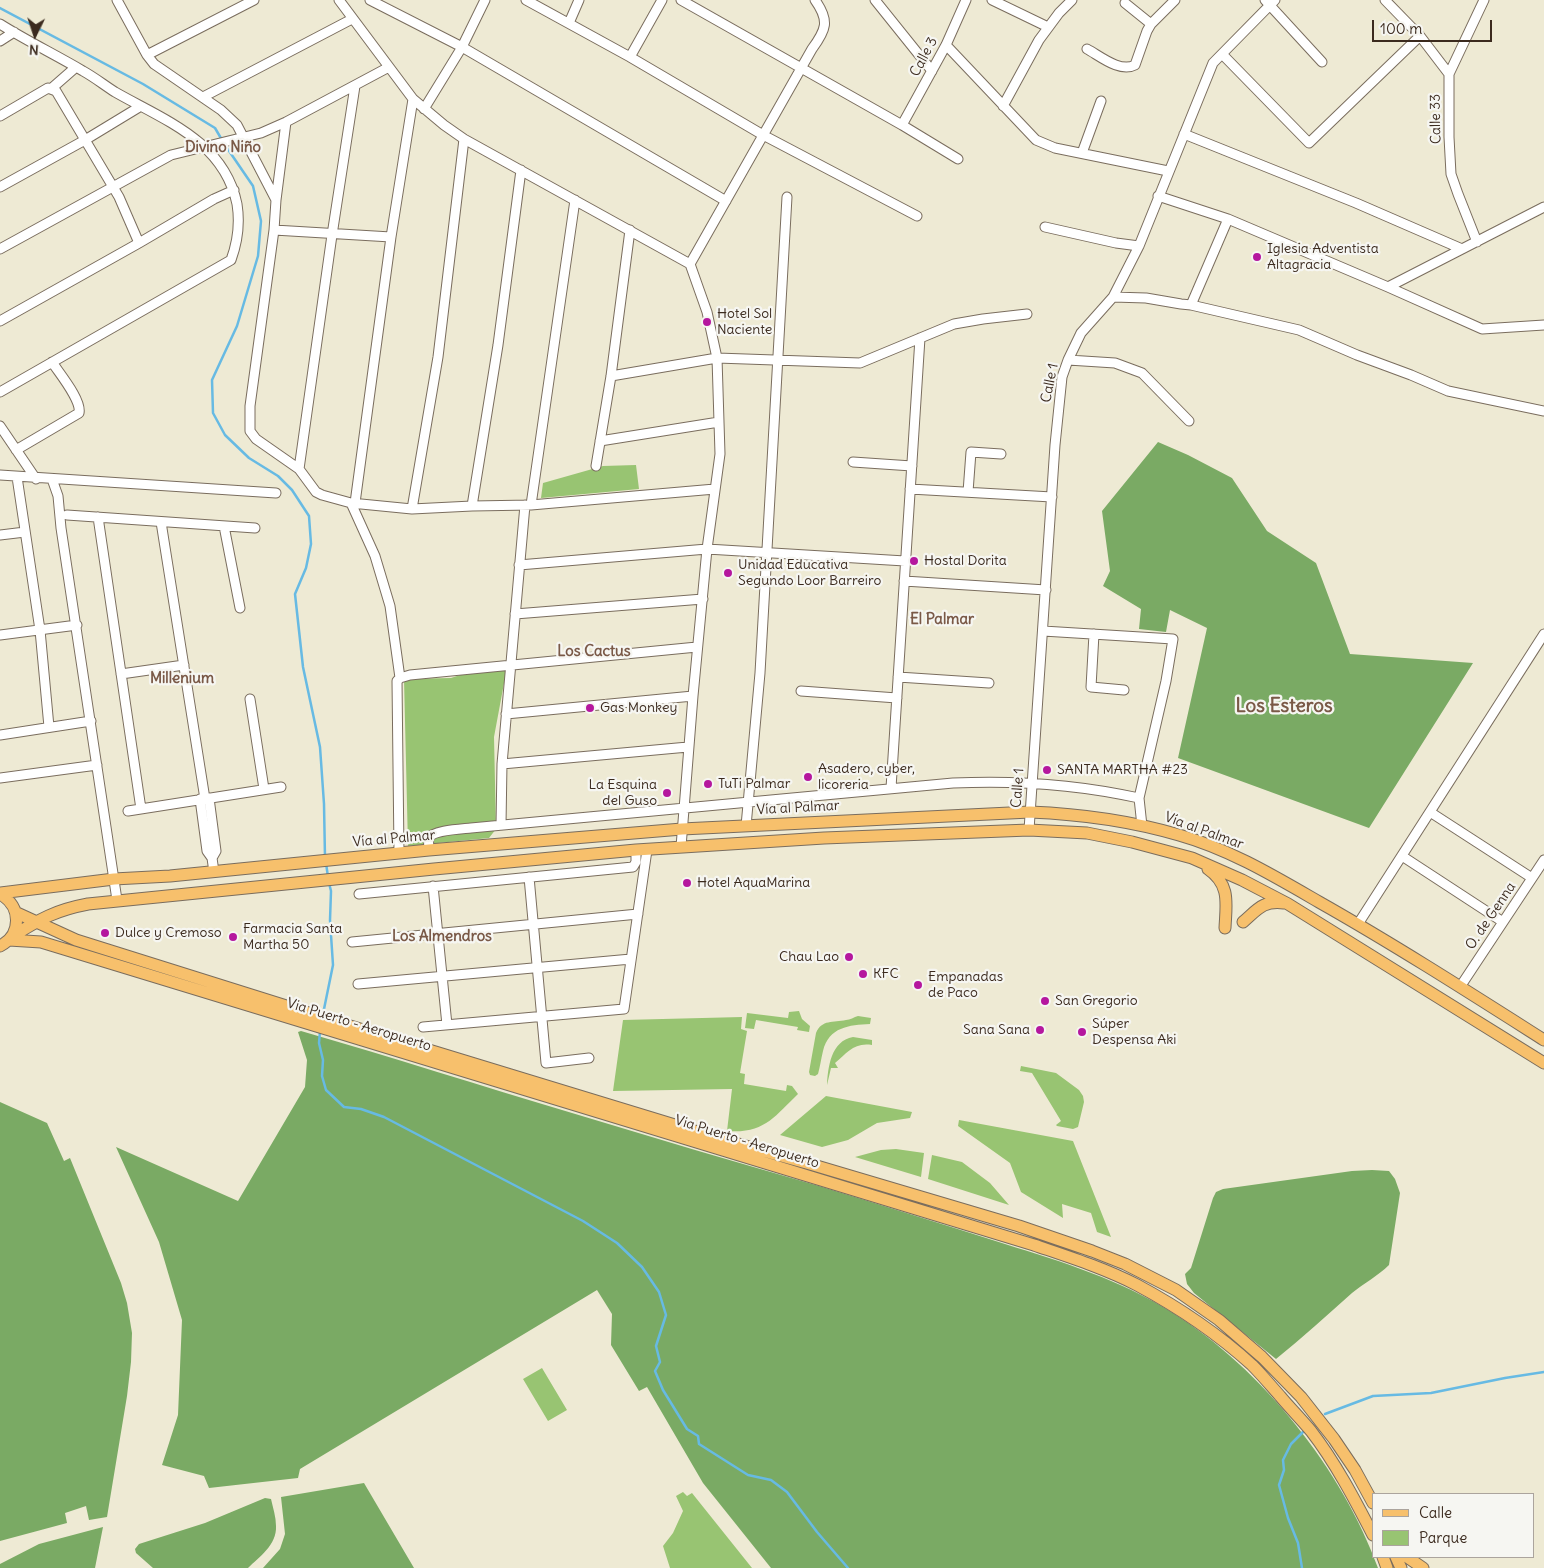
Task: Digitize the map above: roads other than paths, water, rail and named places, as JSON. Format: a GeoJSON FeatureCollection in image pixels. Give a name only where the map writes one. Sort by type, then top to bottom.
{"type":"FeatureCollection","features":[{"type":"Feature","properties":{"kind":"main road","name":"Vía al Palmar"},"geometry":{"type":"LineString","coordinates":[[0,894],[114,879],[214,872],[429,850],[682,829],[1030,812],[1063,814],[1142,826],[1180,835],[1222,851],[1266,872],[1358,924],[1544,1040]]}},
{"type":"Feature","properties":{"kind":"main road"},"geometry":{"type":"LineString","coordinates":[[7,941],[35,922],[67,908],[117,900],[681,847],[824,838],[1029,830],[1087,833],[1132,842],[1192,858],[1242,880],[1288,904],[1544,1063]]}},
{"type":"Feature","properties":{"kind":"main road"},"geometry":{"type":"LineString","coordinates":[[1192,858],[1217,875],[1224,885],[1226,895],[1225,928]]}},
{"type":"Feature","properties":{"kind":"main road"},"geometry":{"type":"LineString","coordinates":[[0,894],[10,901],[18,921],[7,941]]}},
{"type":"Feature","properties":{"kind":"main road"},"geometry":{"type":"LineString","coordinates":[[1243,922],[1268,903],[1288,904]]}},
{"type":"Feature","properties":{"kind":"main road","name":"Via Puerto - Aeropuerto"},"geometry":{"type":"LineString","coordinates":[[16,913],[76,940],[298,1016]]}},
{"type":"Feature","properties":{"kind":"main road","name":"Via Puerto - Aeropuerto"},"geometry":{"type":"LineString","coordinates":[[7,941],[41,942],[298,1016],[1019,1226],[1125,1264],[1176,1290],[1219,1320],[1262,1357],[1301,1397],[1334,1439],[1355,1470],[1372,1501]]}},
{"type":"Feature","properties":{"kind":"main road","name":"Via Puerto - Aeropuerto"},"geometry":{"type":"LineString","coordinates":[[349,1031],[1025,1242],[1087,1262],[1138,1285],[1181,1310],[1232,1347],[1254,1367],[1310,1430],[1326,1452],[1372,1533]]}},
{"type":"Feature","properties":{"kind":"main road"},"geometry":{"type":"LineString","coordinates":[[1408,1558],[1423,1568]]}},
{"type":"Feature","properties":{"kind":"street"},"geometry":{"type":"LineString","coordinates":[[147,55],[254,0]]}},
{"type":"Feature","properties":{"kind":"street"},"geometry":{"type":"LineString","coordinates":[[339,0],[414,99],[464,140],[690,264],[707,312],[717,358],[720,454],[707,549],[692,696],[681,847]]}},
{"type":"Feature","properties":{"kind":"street"},"geometry":{"type":"LineString","coordinates":[[370,0],[381,2],[462,47],[726,201]]}},
{"type":"Feature","properties":{"kind":"street"},"geometry":{"type":"LineString","coordinates":[[424,109],[462,47],[486,0]]}},
{"type":"Feature","properties":{"kind":"street"},"geometry":{"type":"LineString","coordinates":[[526,0],[630,57],[763,135],[917,216]]}},
{"type":"Feature","properties":{"kind":"street"},"geometry":{"type":"LineString","coordinates":[[569,23],[579,0]]}},
{"type":"Feature","properties":{"kind":"street"},"geometry":{"type":"LineString","coordinates":[[630,57],[662,0]]}},
{"type":"Feature","properties":{"kind":"street"},"geometry":{"type":"LineString","coordinates":[[681,0],[958,159]]}},
{"type":"Feature","properties":{"kind":"street"},"geometry":{"type":"LineString","coordinates":[[690,264],[812,49],[822,36],[826,24],[822,11],[815,0]]}},
{"type":"Feature","properties":{"kind":"street"},"geometry":{"type":"LineString","coordinates":[[875,0],[932,71]]}},
{"type":"Feature","properties":{"kind":"street","name":"Calle 3"},"geometry":{"type":"LineString","coordinates":[[902,126],[946,45],[966,0]]}},
{"type":"Feature","properties":{"kind":"street"},"geometry":{"type":"LineString","coordinates":[[992,0],[1048,27]]}},
{"type":"Feature","properties":{"kind":"street"},"geometry":{"type":"LineString","coordinates":[[1004,106],[1030,55],[1048,27],[1072,0]]}},
{"type":"Feature","properties":{"kind":"street"},"geometry":{"type":"LineString","coordinates":[[1087,49],[1122,67],[1135,65],[1147,30],[1175,0]]}},
{"type":"Feature","properties":{"kind":"street"},"geometry":{"type":"LineString","coordinates":[[1385,0],[1420,36],[1449,74]]}},
{"type":"Feature","properties":{"kind":"street","name":"Calle 33"},"geometry":{"type":"LineString","coordinates":[[1477,242],[1451,174],[1449,74],[1484,0]]}},
{"type":"Feature","properties":{"kind":"street"},"geometry":{"type":"LineString","coordinates":[[122,1],[147,55],[154,64],[221,110],[237,125],[240,138],[276,200]]}},
{"type":"Feature","properties":{"kind":"street"},"geometry":{"type":"LineString","coordinates":[[1270,2],[1322,62]]}},
{"type":"Feature","properties":{"kind":"street","name":"Calle 1"},"geometry":{"type":"LineString","coordinates":[[1029,830],[1062,377],[1081,333],[1112,297],[1138,246],[1213,62],[1270,2]]}},
{"type":"Feature","properties":{"kind":"street"},"geometry":{"type":"LineString","coordinates":[[1126,3],[1151,24]]}},
{"type":"Feature","properties":{"kind":"street"},"geometry":{"type":"LineString","coordinates":[[203,97],[352,19]]}},
{"type":"Feature","properties":{"kind":"street"},"geometry":{"type":"LineString","coordinates":[[0,24],[182,129],[204,146],[230,180],[234,190],[239,217],[237,245],[231,260],[0,392]]}},
{"type":"Feature","properties":{"kind":"street"},"geometry":{"type":"LineString","coordinates":[[0,41],[14,32]]}},
{"type":"Feature","properties":{"kind":"street"},"geometry":{"type":"LineString","coordinates":[[1222,54],[1309,143],[1420,36]]}},
{"type":"Feature","properties":{"kind":"street"},"geometry":{"type":"LineString","coordinates":[[946,45],[1036,140],[1055,148],[1168,171]]}},
{"type":"Feature","properties":{"kind":"street"},"geometry":{"type":"LineString","coordinates":[[0,116],[48,88],[52,88],[76,67]]}},
{"type":"Feature","properties":{"kind":"street"},"geometry":{"type":"LineString","coordinates":[[0,249],[171,155],[261,133],[286,122],[389,67]]}},
{"type":"Feature","properties":{"kind":"street"},"geometry":{"type":"LineString","coordinates":[[299,469],[355,86]]}},
{"type":"Feature","properties":{"kind":"street"},"geometry":{"type":"LineString","coordinates":[[52,88],[56,91],[119,197],[140,243]]}},
{"type":"Feature","properties":{"kind":"street"},"geometry":{"type":"LineString","coordinates":[[399,853],[397,681],[400,678],[390,606],[374,556],[353,503],[391,237],[414,99]]}},
{"type":"Feature","properties":{"kind":"street"},"geometry":{"type":"LineString","coordinates":[[1082,153],[1101,101]]}},
{"type":"Feature","properties":{"kind":"street"},"geometry":{"type":"LineString","coordinates":[[0,187],[86,140],[141,106]]}},
{"type":"Feature","properties":{"kind":"street"},"geometry":{"type":"LineString","coordinates":[[286,122],[274,230],[250,406],[250,431],[256,439],[299,469],[316,492],[353,503],[412,509],[528,505],[715,489]]}},
{"type":"Feature","properties":{"kind":"street"},"geometry":{"type":"LineString","coordinates":[[1184,134],[1356,203],[1462,249]]}},
{"type":"Feature","properties":{"kind":"street"},"geometry":{"type":"LineString","coordinates":[[412,509],[439,349],[464,140]]}},
{"type":"Feature","properties":{"kind":"street"},"geometry":{"type":"LineString","coordinates":[[472,506],[498,344],[521,170]]}},
{"type":"Feature","properties":{"kind":"street"},"geometry":{"type":"LineString","coordinates":[[0,322],[214,199],[234,190]]}},
{"type":"Feature","properties":{"kind":"street"},"geometry":{"type":"LineString","coordinates":[[1158,196],[1228,219],[1482,329],[1544,325]]}},
{"type":"Feature","properties":{"kind":"street"},"geometry":{"type":"LineString","coordinates":[[746,826],[760,673],[787,197]]}},
{"type":"Feature","properties":{"kind":"street"},"geometry":{"type":"LineString","coordinates":[[501,825],[502,764],[519,565],[575,200]]}},
{"type":"Feature","properties":{"kind":"street"},"geometry":{"type":"LineString","coordinates":[[1388,287],[1544,207]]}},
{"type":"Feature","properties":{"kind":"street"},"geometry":{"type":"LineString","coordinates":[[1191,305],[1228,219]]}},
{"type":"Feature","properties":{"kind":"street"},"geometry":{"type":"LineString","coordinates":[[1045,227],[1138,246]]}},
{"type":"Feature","properties":{"kind":"street"},"geometry":{"type":"LineString","coordinates":[[274,230],[391,237]]}},
{"type":"Feature","properties":{"kind":"street"},"geometry":{"type":"LineString","coordinates":[[596,466],[611,376],[630,230]]}},
{"type":"Feature","properties":{"kind":"street"},"geometry":{"type":"LineString","coordinates":[[1112,297],[1146,298],[1191,305],[1299,330],[1357,355],[1448,390],[1544,412]]}},
{"type":"Feature","properties":{"kind":"street"},"geometry":{"type":"LineString","coordinates":[[611,376],[717,358],[860,363],[954,324],[1027,314]]}},
{"type":"Feature","properties":{"kind":"street"},"geometry":{"type":"LineString","coordinates":[[891,788],[920,338]]}},
{"type":"Feature","properties":{"kind":"street"},"geometry":{"type":"LineString","coordinates":[[1068,360],[1115,363],[1142,373],[1189,421]]}},
{"type":"Feature","properties":{"kind":"street"},"geometry":{"type":"LineString","coordinates":[[16,450],[76,416],[80,411],[70,388],[52,362]]}},
{"type":"Feature","properties":{"kind":"street"},"geometry":{"type":"LineString","coordinates":[[600,441],[719,422]]}},
{"type":"Feature","properties":{"kind":"street"},"geometry":{"type":"LineString","coordinates":[[0,426],[36,479]]}},
{"type":"Feature","properties":{"kind":"street"},"geometry":{"type":"LineString","coordinates":[[968,492],[971,452],[1001,454]]}},
{"type":"Feature","properties":{"kind":"street"},"geometry":{"type":"LineString","coordinates":[[854,462],[912,466]]}},
{"type":"Feature","properties":{"kind":"street"},"geometry":{"type":"LineString","coordinates":[[0,476],[276,493]]}},
{"type":"Feature","properties":{"kind":"street"},"geometry":{"type":"LineString","coordinates":[[17,477],[40,630],[49,727]]}},
{"type":"Feature","properties":{"kind":"street"},"geometry":{"type":"LineString","coordinates":[[52,479],[58,496],[61,528],[117,900]]}},
{"type":"Feature","properties":{"kind":"street"},"geometry":{"type":"LineString","coordinates":[[910,489],[1052,497]]}},
{"type":"Feature","properties":{"kind":"street"},"geometry":{"type":"LineString","coordinates":[[67,515],[255,528]]}},
{"type":"Feature","properties":{"kind":"street"},"geometry":{"type":"LineString","coordinates":[[98,517],[141,809]]}},
{"type":"Feature","properties":{"kind":"street"},"geometry":{"type":"LineString","coordinates":[[161,522],[205,799],[207,852],[212,858],[214,872]]}},
{"type":"Feature","properties":{"kind":"street"},"geometry":{"type":"LineString","coordinates":[[224,526],[240,608]]}},
{"type":"Feature","properties":{"kind":"street"},"geometry":{"type":"LineString","coordinates":[[0,535],[25,532]]}},
{"type":"Feature","properties":{"kind":"street"},"geometry":{"type":"LineString","coordinates":[[519,565],[707,549],[766,551],[905,561]]}},
{"type":"Feature","properties":{"kind":"street"},"geometry":{"type":"LineString","coordinates":[[904,581],[1046,590]]}},
{"type":"Feature","properties":{"kind":"street"},"geometry":{"type":"LineString","coordinates":[[515,614],[702,599]]}},
{"type":"Feature","properties":{"kind":"street"},"geometry":{"type":"LineString","coordinates":[[0,635],[77,625]]}},
{"type":"Feature","properties":{"kind":"street"},"geometry":{"type":"LineString","coordinates":[[1043,631],[1173,639],[1166,681],[1139,798],[1142,826]]}},
{"type":"Feature","properties":{"kind":"street"},"geometry":{"type":"LineString","coordinates":[[1094,634],[1091,688],[1124,690]]}},
{"type":"Feature","properties":{"kind":"street"},"geometry":{"type":"LineString","coordinates":[[1358,924],[1544,634]]}},
{"type":"Feature","properties":{"kind":"street"},"geometry":{"type":"LineString","coordinates":[[400,678],[410,675],[511,664],[697,648]]}},
{"type":"Feature","properties":{"kind":"street"},"geometry":{"type":"LineString","coordinates":[[121,674],[184,664]]}},
{"type":"Feature","properties":{"kind":"street"},"geometry":{"type":"LineString","coordinates":[[898,677],[988,683]]}},
{"type":"Feature","properties":{"kind":"street"},"geometry":{"type":"LineString","coordinates":[[801,691],[897,698]]}},
{"type":"Feature","properties":{"kind":"street"},"geometry":{"type":"LineString","coordinates":[[506,714],[692,696]]}},
{"type":"Feature","properties":{"kind":"street"},"geometry":{"type":"LineString","coordinates":[[250,698],[264,790]]}},
{"type":"Feature","properties":{"kind":"street"},"geometry":{"type":"LineString","coordinates":[[0,735],[91,721]]}},
{"type":"Feature","properties":{"kind":"street"},"geometry":{"type":"LineString","coordinates":[[502,764],[688,747]]}},
{"type":"Feature","properties":{"kind":"street"},"geometry":{"type":"LineString","coordinates":[[0,778],[97,765]]}},
{"type":"Feature","properties":{"kind":"street"},"geometry":{"type":"LineString","coordinates":[[429,850],[428,839],[437,832],[891,788],[997,781],[1092,788],[1139,798]]}},
{"type":"Feature","properties":{"kind":"street"},"geometry":{"type":"LineString","coordinates":[[128,811],[281,787]]}},
{"type":"Feature","properties":{"kind":"street"},"geometry":{"type":"LineString","coordinates":[[1430,812],[1532,878]]}},
{"type":"Feature","properties":{"kind":"street"},"geometry":{"type":"LineString","coordinates":[[359,894],[633,866],[641,850]]}},
{"type":"Feature","properties":{"kind":"street"},"geometry":{"type":"LineString","coordinates":[[423,1027],[624,1009],[638,914],[641,850]]}},
{"type":"Feature","properties":{"kind":"street"},"geometry":{"type":"LineString","coordinates":[[1402,856],[1503,922]]}},
{"type":"Feature","properties":{"kind":"street","name":"O. de Genna"},"geometry":{"type":"LineString","coordinates":[[1460,987],[1544,860]]}},
{"type":"Feature","properties":{"kind":"street"},"geometry":{"type":"LineString","coordinates":[[529,876],[546,1063],[589,1058]]}},
{"type":"Feature","properties":{"kind":"street"},"geometry":{"type":"LineString","coordinates":[[433,886],[447,1025]]}},
{"type":"Feature","properties":{"kind":"street"},"geometry":{"type":"LineString","coordinates":[[352,942],[638,914]]}},
{"type":"Feature","properties":{"kind":"street"},"geometry":{"type":"LineString","coordinates":[[358,984],[631,959]]}},
{"type":"Feature","properties":{"kind":"waterway"},"geometry":{"type":"LineString","coordinates":[[0,8],[143,84],[215,128],[222,140]]}},
{"type":"Feature","properties":{"kind":"waterway"},"geometry":{"type":"LineString","coordinates":[[225,145],[253,186],[261,221],[258,256],[237,326],[212,380],[213,413],[225,435],[249,458],[278,476],[292,490],[309,516],[311,544],[306,568],[295,594],[303,667],[320,747],[325,858]]}},
{"type":"Feature","properties":{"kind":"waterway"},"geometry":{"type":"LineString","coordinates":[[326,863],[328,877]]}},
{"type":"Feature","properties":{"kind":"waterway"},"geometry":{"type":"LineString","coordinates":[[323,1014],[333,965],[330,920],[331,891],[329,883]]}},
{"type":"Feature","properties":{"kind":"waterway"},"geometry":{"type":"LineString","coordinates":[[320,1031],[319,1043],[323,1060],[322,1076],[326,1090],[344,1107],[361,1109],[384,1117],[583,1221],[617,1243],[642,1267],[659,1292],[666,1315],[656,1346],[660,1362],[655,1371],[663,1390],[687,1429],[698,1436],[699,1444],[748,1475],[771,1480],[787,1492],[817,1532],[848,1568]]}},
{"type":"Feature","properties":{"kind":"waterway"},"geometry":{"type":"LineString","coordinates":[[1325,1414],[1373,1396],[1431,1393],[1544,1372]]}},
{"type":"Feature","properties":{"kind":"waterway"},"geometry":{"type":"LineString","coordinates":[[1302,1568],[1298,1543],[1288,1518],[1279,1485],[1284,1470],[1283,1460],[1291,1444],[1303,1432]]}},
{"type":"Feature","properties":{"kind":"place","name":"Iglesia Adventista Altagracia"},"geometry":{"type":"Point","coordinates":[1257,257]}},
{"type":"Feature","properties":{"kind":"place","name":"Hotel Sol Naciente"},"geometry":{"type":"Point","coordinates":[707,322]}},
{"type":"Feature","properties":{"kind":"place","name":"Hostal Dorita"},"geometry":{"type":"Point","coordinates":[914,561]}},
{"type":"Feature","properties":{"kind":"place","name":"Unidad Educativa Segundo Loor Barreiro"},"geometry":{"type":"Point","coordinates":[728,573]}},
{"type":"Feature","properties":{"kind":"place","name":"Gas Monkey"},"geometry":{"type":"Point","coordinates":[590,708]}},
{"type":"Feature","properties":{"kind":"place","name":"SANTA MARTHA #23"},"geometry":{"type":"Point","coordinates":[1047,770]}},
{"type":"Feature","properties":{"kind":"place","name":"Asadero, cyber, licoreria"},"geometry":{"type":"Point","coordinates":[808,777]}},
{"type":"Feature","properties":{"kind":"place","name":"TuTi Palmar"},"geometry":{"type":"Point","coordinates":[708,784]}},
{"type":"Feature","properties":{"kind":"place","name":"La Esquina del Guso"},"geometry":{"type":"Point","coordinates":[667,793]}},
{"type":"Feature","properties":{"kind":"place","name":"Hotel AquaMarina"},"geometry":{"type":"Point","coordinates":[687,883]}},
{"type":"Feature","properties":{"kind":"place","name":"Dulce y Cremoso"},"geometry":{"type":"Point","coordinates":[105,933]}},
{"type":"Feature","properties":{"kind":"place","name":"Farmacia Santa Martha 50"},"geometry":{"type":"Point","coordinates":[233,937]}},
{"type":"Feature","properties":{"kind":"place","name":"Chau Lao"},"geometry":{"type":"Point","coordinates":[849,957]}},
{"type":"Feature","properties":{"kind":"place","name":"KFC"},"geometry":{"type":"Point","coordinates":[863,974]}},
{"type":"Feature","properties":{"kind":"place","name":"Empanadas de Paco"},"geometry":{"type":"Point","coordinates":[918,985]}},
{"type":"Feature","properties":{"kind":"place","name":"San Gregorio"},"geometry":{"type":"Point","coordinates":[1045,1001]}},
{"type":"Feature","properties":{"kind":"place","name":"Sana Sana"},"geometry":{"type":"Point","coordinates":[1040,1030]}},
{"type":"Feature","properties":{"kind":"place","name":"Súper Despensa Aki"},"geometry":{"type":"Point","coordinates":[1082,1032]}},
{"type":"Feature","properties":{"kind":"district","name":"Divino Niño"},"geometry":{"type":"Point","coordinates":[223,148]}},
{"type":"Feature","properties":{"kind":"district","name":"El Palmar"},"geometry":{"type":"Point","coordinates":[942,620]}},
{"type":"Feature","properties":{"kind":"district","name":"Los Cactus"},"geometry":{"type":"Point","coordinates":[594,652]}},
{"type":"Feature","properties":{"kind":"district","name":"Millenium"},"geometry":{"type":"Point","coordinates":[182,679]}},
{"type":"Feature","properties":{"kind":"district","name":"Los Esteros"},"geometry":{"type":"Point","coordinates":[1284,707]}},
{"type":"Feature","properties":{"kind":"district","name":"Los Almendros"},"geometry":{"type":"Point","coordinates":[442,937]}}]}
